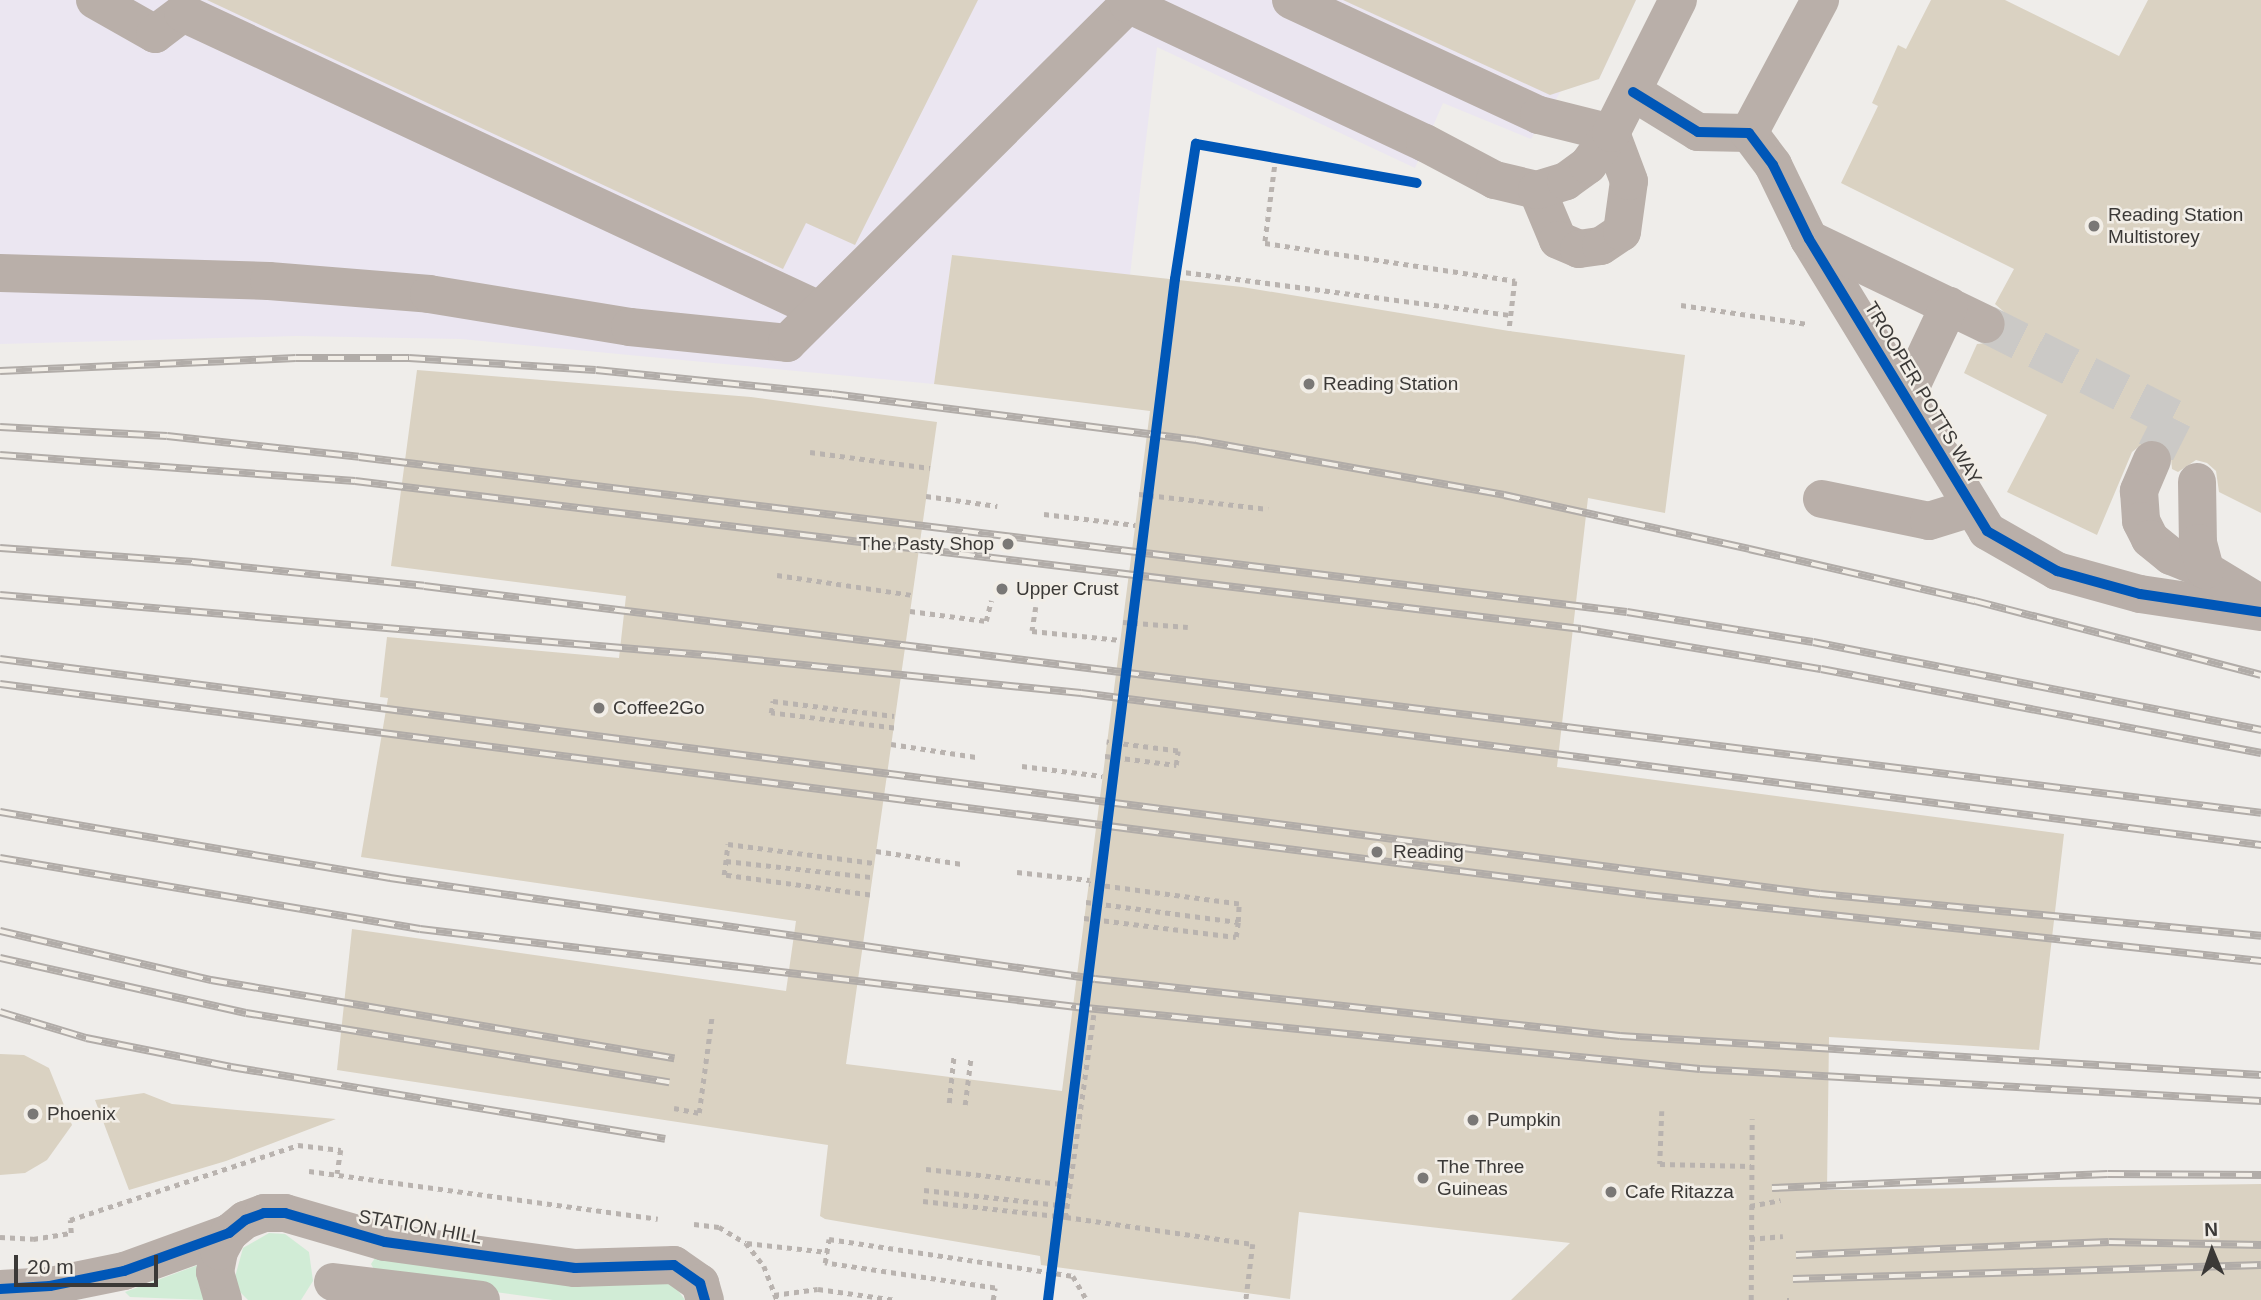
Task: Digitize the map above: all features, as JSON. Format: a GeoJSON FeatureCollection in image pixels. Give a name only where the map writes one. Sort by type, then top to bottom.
{"type":"FeatureCollection","features":[{"type":"Feature","properties":{"kind":"street"},"geometry":{"type":"LineString","coordinates":[[94,0],[155,34],[183,13],[819,310]]}},
{"type":"Feature","properties":{"kind":"street"},"geometry":{"type":"LineString","coordinates":[[1291,0],[1539,115],[1611,133]]}},
{"type":"Feature","properties":{"kind":"street"},"geometry":{"type":"LineString","coordinates":[[0,273],[269,281],[429,294],[630,327],[788,343],[1128,4],[1425,143],[1495,180],[1537,190],[1566,181],[1588,165],[1611,133],[1678,0]]}},
{"type":"Feature","properties":{"kind":"street"},"geometry":{"type":"LineString","coordinates":[[1633,92],[1699,132],[1749,133],[1820,0]]}},
{"type":"Feature","properties":{"kind":"street"},"geometry":{"type":"LineString","coordinates":[[1537,190],[1558,240],[1578,249],[1601,246],[1622,232],[1629,181],[1611,133]]}},
{"type":"Feature","properties":{"kind":"street","name":"TROOPER POTTS WAY"},"geometry":{"type":"LineString","coordinates":[[1749,133],[1773,165],[1809,239],[1987,531],[2057,571],[2140,594],[2261,612]]}},
{"type":"Feature","properties":{"kind":"street"},"geometry":{"type":"LineString","coordinates":[[1809,239],[1986,324]]}},
{"type":"Feature","properties":{"kind":"street"},"geometry":{"type":"LineString","coordinates":[[1906,397],[1949,306]]}},
{"type":"Feature","properties":{"kind":"street"},"geometry":{"type":"LineString","coordinates":[[2205,570],[2188,485],[2139,491],[2141,521],[2150,539],[2171,556],[2205,570],[2261,604]]}},
{"type":"Feature","properties":{"kind":"street"},"geometry":{"type":"LineString","coordinates":[[1822,499],[1929,521],[1971,508]]}},
{"type":"Feature","properties":{"kind":"street","name":"STATION HILL"},"geometry":{"type":"LineString","coordinates":[[0,1289],[50,1286],[124,1271],[229,1233],[264,1213],[285,1213],[385,1242],[575,1268],[674,1265],[700,1283],[705,1300]]}},
{"type":"Feature","properties":{"kind":"street"},"geometry":{"type":"LineString","coordinates":[[305,1220],[321,1233],[331,1251],[329,1291],[481,1300]]}},
{"type":"Feature","properties":{"kind":"street"},"geometry":{"type":"LineString","coordinates":[[223,1300],[215,1272],[219,1251],[229,1233]]}},
{"type":"Feature","properties":{"kind":"path"},"geometry":{"type":"LineString","coordinates":[[1263,155],[1289,159]]}},
{"type":"Feature","properties":{"kind":"path"},"geometry":{"type":"LineString","coordinates":[[1276,157],[1265,243],[1516,281],[1509,331]]}},
{"type":"Feature","properties":{"kind":"path"},"geometry":{"type":"LineString","coordinates":[[1179,258],[1176,275],[1511,315]]}},
{"type":"Feature","properties":{"kind":"path"},"geometry":{"type":"LineString","coordinates":[[1681,305],[1818,326]]}},
{"type":"Feature","properties":{"kind":"path"},"geometry":{"type":"LineString","coordinates":[[810,452],[930,468]]}},
{"type":"Feature","properties":{"kind":"path"},"geometry":{"type":"LineString","coordinates":[[1143,541],[1149,486]]}},
{"type":"Feature","properties":{"kind":"path"},"geometry":{"type":"LineString","coordinates":[[1139,494],[1268,509]]}},
{"type":"Feature","properties":{"kind":"path"},"geometry":{"type":"LineString","coordinates":[[926,496],[997,506]]}},
{"type":"Feature","properties":{"kind":"path"},"geometry":{"type":"LineString","coordinates":[[1044,514],[1135,526]]}},
{"type":"Feature","properties":{"kind":"path"},"geometry":{"type":"LineString","coordinates":[[777,575],[912,595]]}},
{"type":"Feature","properties":{"kind":"path"},"geometry":{"type":"LineString","coordinates":[[910,611],[986,621],[991,601]]}},
{"type":"Feature","properties":{"kind":"path"},"geometry":{"type":"LineString","coordinates":[[1036,607],[1032,631],[1121,640]]}},
{"type":"Feature","properties":{"kind":"path"},"geometry":{"type":"LineString","coordinates":[[1129,652],[1134,610]]}},
{"type":"Feature","properties":{"kind":"path"},"geometry":{"type":"LineString","coordinates":[[1123,622],[1188,627]]}},
{"type":"Feature","properties":{"kind":"path"},"geometry":{"type":"LineString","coordinates":[[894,716],[773,701],[771,713],[894,728]]}},
{"type":"Feature","properties":{"kind":"path"},"geometry":{"type":"LineString","coordinates":[[1112,790],[1119,734]]}},
{"type":"Feature","properties":{"kind":"path"},"geometry":{"type":"LineString","coordinates":[[1105,756],[1176,765],[1178,751],[1107,742]]}},
{"type":"Feature","properties":{"kind":"path"},"geometry":{"type":"LineString","coordinates":[[891,744],[976,757]]}},
{"type":"Feature","properties":{"kind":"path"},"geometry":{"type":"LineString","coordinates":[[1022,766],[1102,776]]}},
{"type":"Feature","properties":{"kind":"path"},"geometry":{"type":"LineString","coordinates":[[870,895],[724,876],[728,844],[874,863]]}},
{"type":"Feature","properties":{"kind":"path"},"geometry":{"type":"LineString","coordinates":[[876,851],[962,864]]}},
{"type":"Feature","properties":{"kind":"path"},"geometry":{"type":"LineString","coordinates":[[726,861],[872,877]]}},
{"type":"Feature","properties":{"kind":"path"},"geometry":{"type":"LineString","coordinates":[[1017,872],[1239,904],[1236,937],[1084,918]]}},
{"type":"Feature","properties":{"kind":"path"},"geometry":{"type":"LineString","coordinates":[[1094,928],[1101,872]]}},
{"type":"Feature","properties":{"kind":"path"},"geometry":{"type":"LineString","coordinates":[[1086,902],[1237,922]]}},
{"type":"Feature","properties":{"kind":"path"},"geometry":{"type":"LineString","coordinates":[[1066,1217],[1089,1013]]}},
{"type":"Feature","properties":{"kind":"path"},"geometry":{"type":"LineString","coordinates":[[1057,1231],[1089,1013]]}},
{"type":"Feature","properties":{"kind":"path"},"geometry":{"type":"LineString","coordinates":[[674,1108],[699,1113],[712,1015]]}},
{"type":"Feature","properties":{"kind":"path"},"geometry":{"type":"LineString","coordinates":[[949,1103],[954,1054]]}},
{"type":"Feature","properties":{"kind":"path"},"geometry":{"type":"LineString","coordinates":[[965,1105],[971,1056]]}},
{"type":"Feature","properties":{"kind":"path"},"geometry":{"type":"LineString","coordinates":[[1662,1111],[1660,1164],[1751,1167]]}},
{"type":"Feature","properties":{"kind":"path"},"geometry":{"type":"LineString","coordinates":[[1751,1300],[1752,1119]]}},
{"type":"Feature","properties":{"kind":"path"},"geometry":{"type":"LineString","coordinates":[[71,1233],[70,1220],[298,1145],[341,1150],[337,1174]]}},
{"type":"Feature","properties":{"kind":"path"},"geometry":{"type":"LineString","coordinates":[[926,1169],[1070,1185]]}},
{"type":"Feature","properties":{"kind":"path"},"geometry":{"type":"LineString","coordinates":[[924,1190],[1068,1206]]}},
{"type":"Feature","properties":{"kind":"path"},"geometry":{"type":"LineString","coordinates":[[1750,1206],[1780,1200]]}},
{"type":"Feature","properties":{"kind":"path"},"geometry":{"type":"LineString","coordinates":[[923,1201],[1066,1217],[1253,1244],[1246,1300]]}},
{"type":"Feature","properties":{"kind":"path"},"geometry":{"type":"LineString","coordinates":[[1750,1239],[1783,1236]]}},
{"type":"Feature","properties":{"kind":"path"},"geometry":{"type":"LineString","coordinates":[[993,1300],[995,1288],[825,1263],[829,1238],[1073,1276],[1087,1300]]}},
{"type":"Feature","properties":{"kind":"path"},"geometry":{"type":"LineString","coordinates":[[746,1243],[827,1252]]}},
{"type":"Feature","properties":{"kind":"path"},"geometry":{"type":"LineString","coordinates":[[1050,1286],[1053,1259]]}},
{"type":"Feature","properties":{"kind":"path"},"geometry":{"type":"LineString","coordinates":[[774,1296],[818,1289],[896,1300]]}},
{"type":"Feature","properties":{"kind":"shaded area"},"geometry":{"type":"Polygon","coordinates":[[[0,0],[1636,0],[1599,79],[1561,91],[1531,139],[1443,103],[1415,168],[1157,47],[1130,275],[952,255],[934,384],[461,339],[296,336],[0,344],[0,0]]]}},
{"type":"Feature","properties":{"kind":"green space"},"geometry":{"type":"Polygon","coordinates":[[[269,1233],[285,1234],[309,1252],[313,1281],[301,1300],[248,1300],[240,1292],[235,1277],[243,1248],[269,1233]]]}},
{"type":"Feature","properties":{"kind":"green space"},"geometry":{"type":"Polygon","coordinates":[[[375,1258],[664,1283],[675,1286],[685,1300],[553,1300],[378,1276],[371,1264],[375,1258]]]}},
{"type":"Feature","properties":{"kind":"green space"},"geometry":{"type":"Polygon","coordinates":[[[198,1265],[207,1300],[130,1297],[125,1292],[198,1265]]]}},
{"type":"Feature","properties":{"kind":"building"},"geometry":{"type":"Polygon","coordinates":[[[207,0],[978,0],[855,245],[806,223],[783,269],[207,0]]]}},
{"type":"Feature","properties":{"kind":"building"},"geometry":{"type":"Polygon","coordinates":[[[1343,0],[1636,0],[1599,79],[1550,95],[1343,0]]]}},
{"type":"Feature","properties":{"kind":"building","name":"Reading Station Multistorey"},"geometry":{"type":"Polygon","coordinates":[[[1931,0],[2005,0],[2119,56],[2148,0],[2261,0],[2261,513],[2219,492],[2216,471],[2207,463],[2196,460],[2178,472],[2172,469],[2170,447],[2150,438],[2132,452],[2097,535],[2007,492],[2047,415],[1964,373],[1977,344],[1998,342],[2006,333],[2004,312],[1995,304],[2014,269],[1841,183],[1878,106],[1872,103],[1898,45],[1906,49],[1931,0]]]}},
{"type":"Feature","properties":{"kind":"building"},"geometry":{"type":"Polygon","coordinates":[[[952,255],[1242,287],[1509,331],[1685,355],[1665,513],[1588,498],[1557,767],[2064,834],[2039,1050],[1829,1037],[1827,1190],[2261,1184],[2261,1300],[1511,1300],[1570,1243],[1299,1212],[1290,1299],[1041,1265],[1040,1256],[825,1219],[820,1216],[828,1145],[337,1070],[352,929],[786,991],[796,921],[361,857],[388,698],[380,697],[387,637],[619,658],[626,596],[391,566],[417,370],[751,397],[937,422],[846,1064],[1062,1091],[1150,411],[934,384],[952,255]]]}},
{"type":"Feature","properties":{"kind":"building","name":"Phoenix"},"geometry":{"type":"Polygon","coordinates":[[[0,1054],[24,1055],[49,1068],[72,1125],[47,1160],[25,1173],[0,1175],[0,1054]]]}},
{"type":"Feature","properties":{"kind":"building"},"geometry":{"type":"Polygon","coordinates":[[[144,1093],[172,1104],[336,1119],[226,1161],[129,1190],[95,1100],[144,1093]]]}},
{"type":"Feature","properties":{"kind":"tunnel"},"geometry":{"type":"LineString","coordinates":[[1986,324],[2173,418],[2152,460]]}},
{"type":"Feature","properties":{"kind":"railway"},"geometry":{"type":"LineString","coordinates":[[0,371],[296,358],[409,358],[596,370],[832,394],[1196,440],[1504,495],[1749,549],[1975,601],[2261,675]]}},
{"type":"Feature","properties":{"kind":"railway"},"geometry":{"type":"LineString","coordinates":[[0,427],[167,436],[359,457],[1627,612],[1813,642],[2261,730]]}},
{"type":"Feature","properties":{"kind":"railway"},"geometry":{"type":"LineString","coordinates":[[0,455],[355,481],[1581,629],[1821,669],[2261,753]]}},
{"type":"Feature","properties":{"kind":"railway"},"geometry":{"type":"LineString","coordinates":[[0,548],[193,562],[424,586],[2261,813]]}},
{"type":"Feature","properties":{"kind":"railway"},"geometry":{"type":"LineString","coordinates":[[0,595],[716,656],[1081,693],[2261,845]]}},
{"type":"Feature","properties":{"kind":"railway"},"geometry":{"type":"LineString","coordinates":[[0,659],[1820,894],[2261,936]]}},
{"type":"Feature","properties":{"kind":"railway"},"geometry":{"type":"LineString","coordinates":[[0,684],[1646,895],[2261,961]]}},
{"type":"Feature","properties":{"kind":"railway"},"geometry":{"type":"LineString","coordinates":[[0,812],[390,878],[1095,979],[1620,1036],[2261,1075]]}},
{"type":"Feature","properties":{"kind":"railway"},"geometry":{"type":"LineString","coordinates":[[0,858],[420,929],[1076,1007],[1700,1069],[2261,1101]]}},
{"type":"Feature","properties":{"kind":"railway"},"geometry":{"type":"LineString","coordinates":[[0,931],[211,980],[674,1058]]}},
{"type":"Feature","properties":{"kind":"railway"},"geometry":{"type":"LineString","coordinates":[[0,958],[246,1013],[669,1082]]}},
{"type":"Feature","properties":{"kind":"railway"},"geometry":{"type":"LineString","coordinates":[[0,1012],[86,1038],[231,1067],[665,1139]]}},
{"type":"Feature","properties":{"kind":"railway"},"geometry":{"type":"LineString","coordinates":[[1772,1188],[2108,1174],[2261,1175]]}},
{"type":"Feature","properties":{"kind":"railway"},"geometry":{"type":"LineString","coordinates":[[1796,1255],[2109,1242],[2261,1245]]}},
{"type":"Feature","properties":{"kind":"railway"},"geometry":{"type":"LineString","coordinates":[[1793,1279],[2261,1265]]}},
{"type":"Feature","properties":{"kind":"cycle path"},"geometry":{"type":"LineString","coordinates":[[1633,92],[1698,132],[1749,133],[1773,165],[1809,239],[1987,531],[2057,571],[2140,594],[2261,612]]}},
{"type":"Feature","properties":{"kind":"cycle path"},"geometry":{"type":"LineString","coordinates":[[1048,1300],[1175,279],[1196,144],[1417,183]]}},
{"type":"Feature","properties":{"kind":"cycle path"},"geometry":{"type":"LineString","coordinates":[[0,1289],[50,1286],[124,1271],[229,1233],[245,1220],[264,1213],[285,1213],[385,1242],[575,1268],[674,1265],[700,1283],[705,1300]]}},
{"type":"Feature","properties":{"kind":"place","name":"Reading Station Multistorey"},"geometry":{"type":"Point","coordinates":[2094,226]}},
{"type":"Feature","properties":{"kind":"place","name":"Reading Station"},"geometry":{"type":"Point","coordinates":[1309,384]}},
{"type":"Feature","properties":{"kind":"place","name":"The Pasty Shop"},"geometry":{"type":"Point","coordinates":[1008,544]}},
{"type":"Feature","properties":{"kind":"place","name":"Upper Crust"},"geometry":{"type":"Point","coordinates":[1002,589]}},
{"type":"Feature","properties":{"kind":"place","name":"Coffee2Go"},"geometry":{"type":"Point","coordinates":[599,708]}},
{"type":"Feature","properties":{"kind":"place","name":"Reading"},"geometry":{"type":"Point","coordinates":[1377,852]}},
{"type":"Feature","properties":{"kind":"place","name":"Phoenix"},"geometry":{"type":"Point","coordinates":[33,1114]}},
{"type":"Feature","properties":{"kind":"place","name":"Pumpkin"},"geometry":{"type":"Point","coordinates":[1473,1120]}},
{"type":"Feature","properties":{"kind":"place","name":"The Three Guineas"},"geometry":{"type":"Point","coordinates":[1423,1178]}},
{"type":"Feature","properties":{"kind":"place","name":"Cafe Ritazza"},"geometry":{"type":"Point","coordinates":[1611,1192]}}]}
